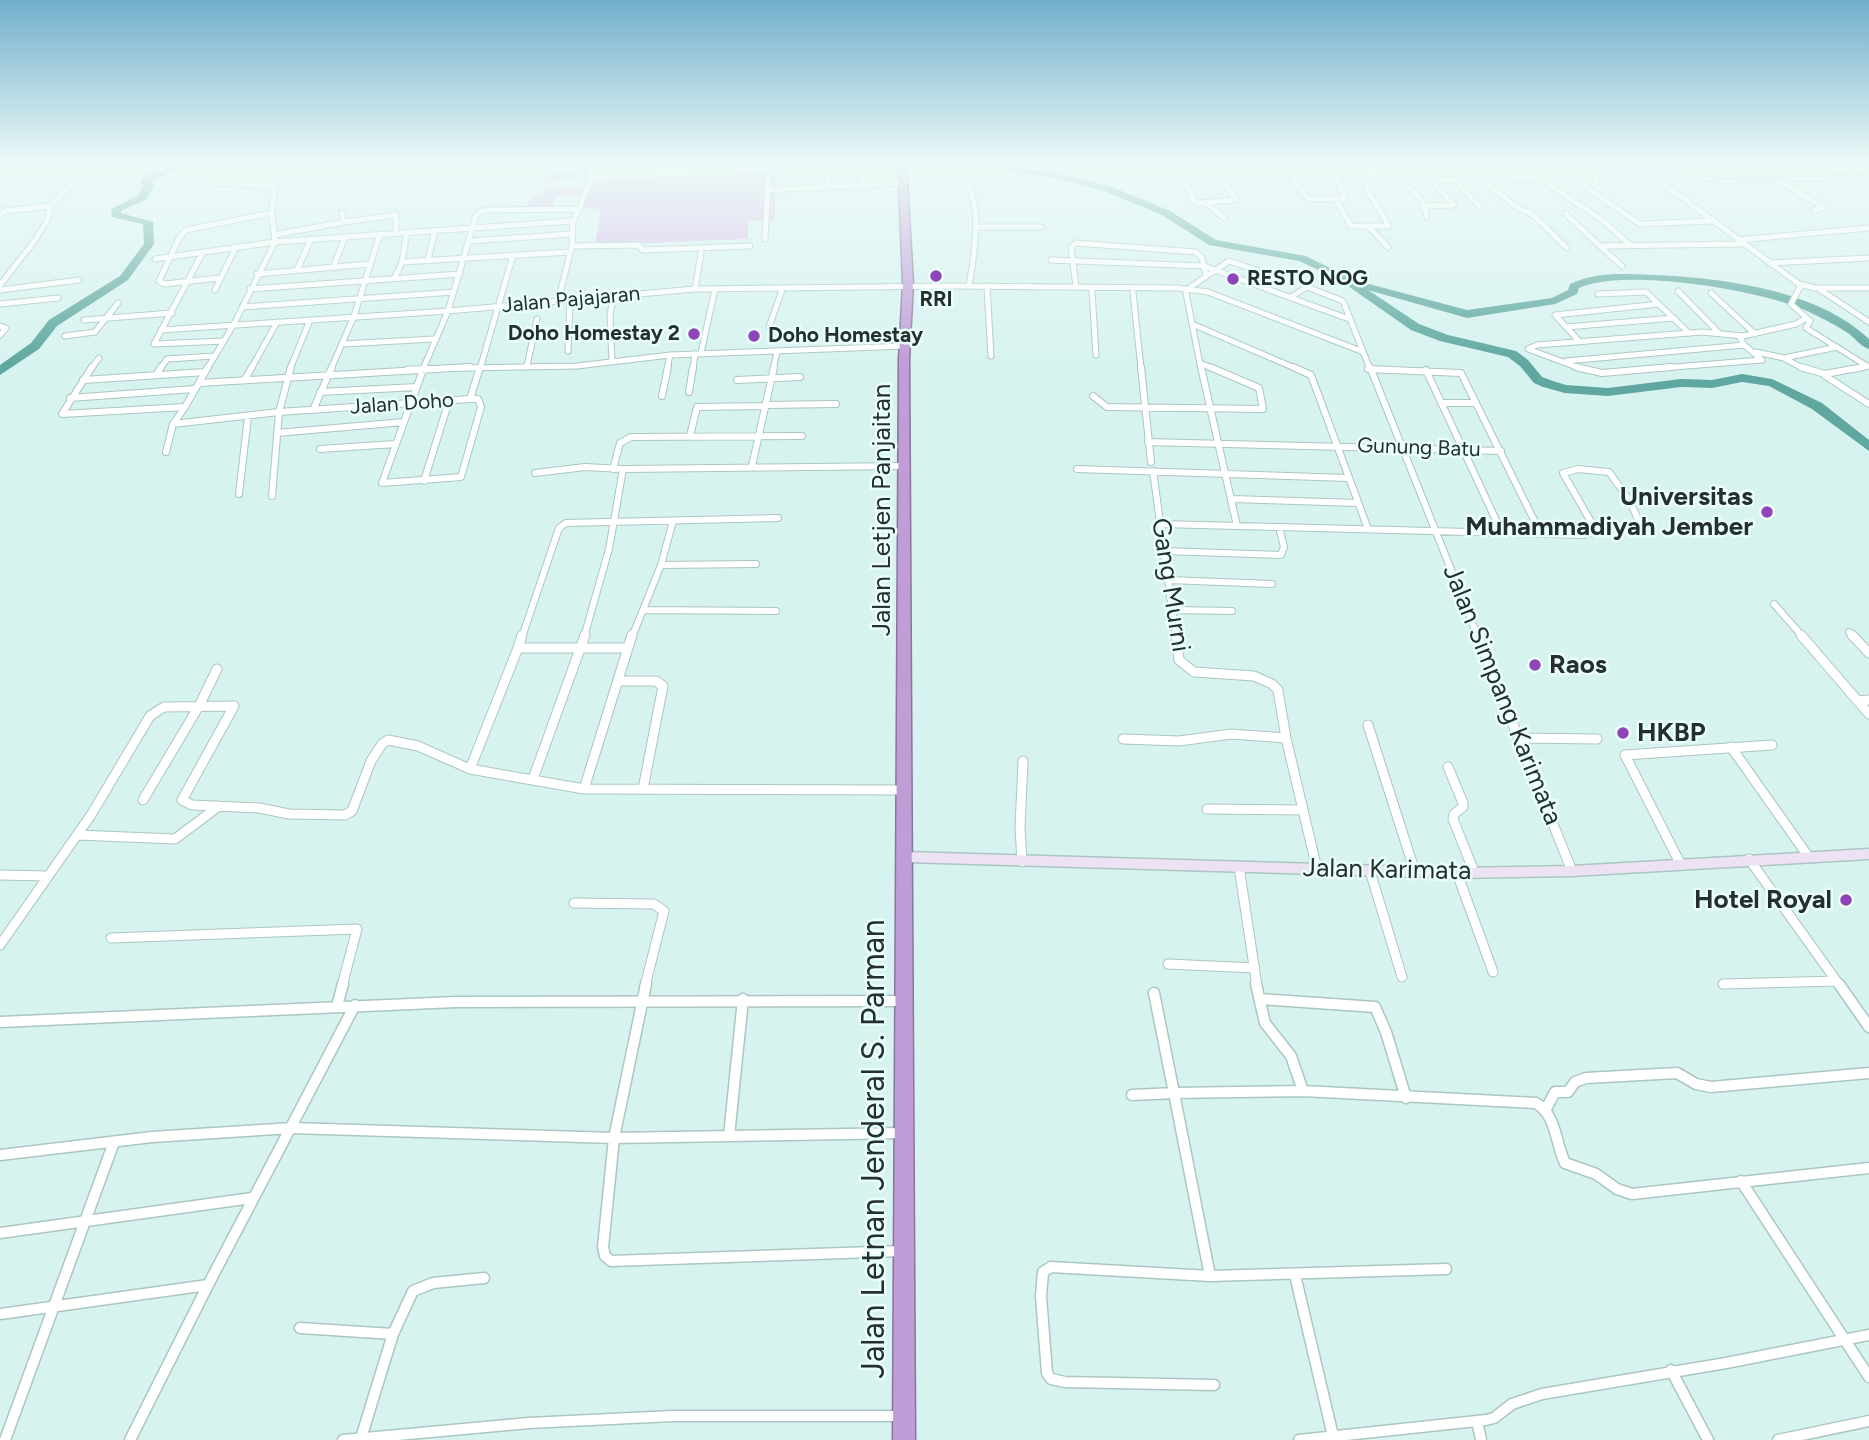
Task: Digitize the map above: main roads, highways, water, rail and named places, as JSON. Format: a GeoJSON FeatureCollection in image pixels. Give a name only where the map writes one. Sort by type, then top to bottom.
{"type":"FeatureCollection","features":[{"type":"Feature","properties":{"kind":"highway","name":"Jalan Letjen Panjaitan"},"geometry":{"type":"LineString","coordinates":[[905,230],[908,286],[905,346],[905,857]]}},
{"type":"Feature","properties":{"kind":"highway","name":"Jalan Letnan Jenderal S. Parman"},"geometry":{"type":"LineString","coordinates":[[904,1440],[905,857]]}},
{"type":"Feature","properties":{"kind":"main road","name":"Jalan Karimata"},"geometry":{"type":"LineString","coordinates":[[905,857],[1457,873],[1572,871],[1869,854]]}},
{"type":"Feature","properties":{"kind":"waterway"},"geometry":{"type":"LineString","coordinates":[[0,371],[35,346],[53,323],[124,278],[149,244],[148,230]]}},
{"type":"Feature","properties":{"kind":"waterway"},"geometry":{"type":"LineString","coordinates":[[1193,230],[1213,243],[1302,258],[1342,277],[1415,327],[1444,338],[1512,354],[1524,363],[1538,380],[1548,384],[1565,389],[1608,392],[1681,383],[1712,384],[1742,378],[1772,383],[1817,406],[1869,447]]}},
{"type":"Feature","properties":{"kind":"waterway"},"geometry":{"type":"LineString","coordinates":[[1357,283],[1467,314],[1555,301],[1573,292],[1574,286],[1601,277],[1674,279],[1728,285],[1780,297],[1805,306],[1853,331],[1869,345]]}},
{"type":"Feature","properties":{"kind":"place","name":"RRI"},"geometry":{"type":"Point","coordinates":[936,276]}},
{"type":"Feature","properties":{"kind":"place","name":"RESTO NOG"},"geometry":{"type":"Point","coordinates":[1233,279]}},
{"type":"Feature","properties":{"kind":"place","name":"Doho Homestay 2"},"geometry":{"type":"Point","coordinates":[694,334]}},
{"type":"Feature","properties":{"kind":"place","name":"Doho Homestay"},"geometry":{"type":"Point","coordinates":[754,336]}},
{"type":"Feature","properties":{"kind":"place","name":"Universitas Muhammadiyah Jember"},"geometry":{"type":"Point","coordinates":[1767,512]}},
{"type":"Feature","properties":{"kind":"place","name":"Raos"},"geometry":{"type":"Point","coordinates":[1535,665]}},
{"type":"Feature","properties":{"kind":"place","name":"HKBP"},"geometry":{"type":"Point","coordinates":[1623,733]}},
{"type":"Feature","properties":{"kind":"place","name":"Hotel Royal"},"geometry":{"type":"Point","coordinates":[1846,900]}}]}
